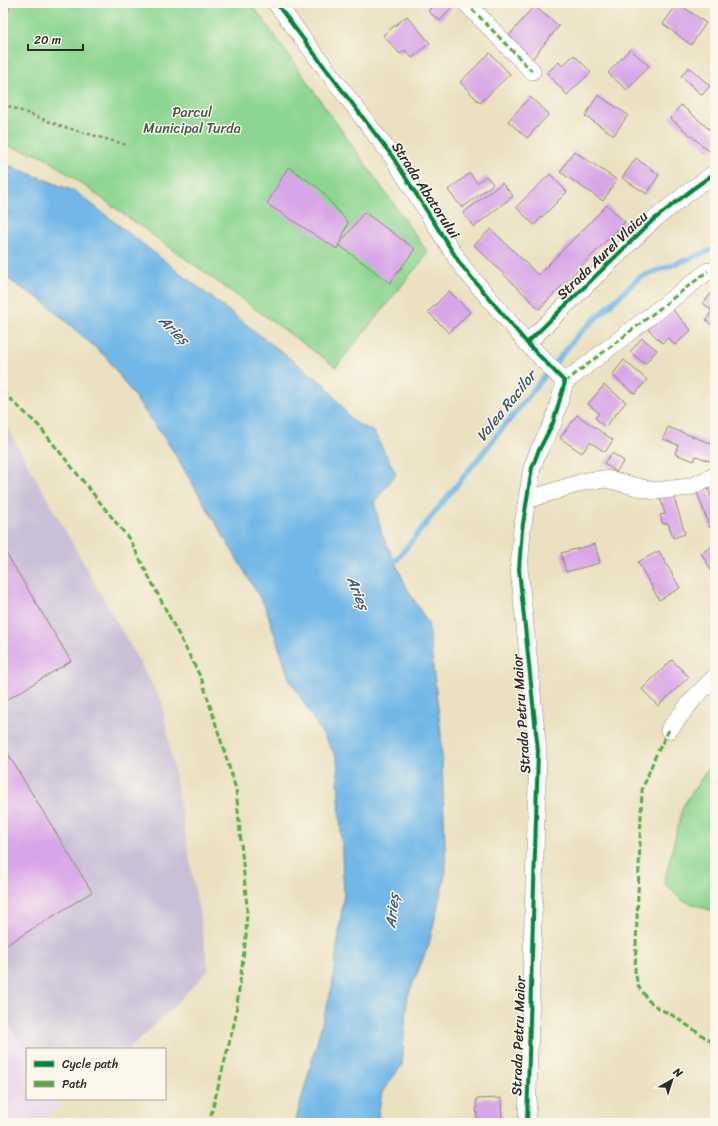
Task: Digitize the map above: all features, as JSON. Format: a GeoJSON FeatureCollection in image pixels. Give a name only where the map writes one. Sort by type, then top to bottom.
{"type":"FeatureCollection","features":[{"type":"Feature","properties":{"kind":"street","name":"Strada Abatorului"},"geometry":{"type":"LineString","coordinates":[[276,3],[392,156],[461,265],[527,343],[565,382]]}},
{"type":"Feature","properties":{"kind":"street"},"geometry":{"type":"LineString","coordinates":[[466,3],[532,71]]}},
{"type":"Feature","properties":{"kind":"street","name":"Strada Aurel Vlaicu"},"geometry":{"type":"LineString","coordinates":[[527,343],[652,221],[715,173]]}},
{"type":"Feature","properties":{"kind":"street"},"geometry":{"type":"LineString","coordinates":[[565,382],[708,271]]}},
{"type":"Feature","properties":{"kind":"street","name":"Strada Petru Maior"},"geometry":{"type":"LineString","coordinates":[[527,1123],[538,751],[519,568],[522,530],[532,468],[538,452],[553,423],[565,382]]}},
{"type":"Feature","properties":{"kind":"street"},"geometry":{"type":"LineString","coordinates":[[527,500],[586,481],[606,479],[654,491],[690,487],[715,476]]}},
{"type":"Feature","properties":{"kind":"street"},"geometry":{"type":"LineString","coordinates":[[669,730],[694,698],[715,677]]}},
{"type":"Feature","properties":{"kind":"path"},"geometry":{"type":"LineString","coordinates":[[3,13],[8,11],[9,3]]}},
{"type":"Feature","properties":{"kind":"path"},"geometry":{"type":"LineString","coordinates":[[3,104],[61,126],[127,145]]}},
{"type":"Feature","properties":{"kind":"shaded area"},"geometry":{"type":"Polygon","coordinates":[[[3,420],[162,702],[209,970],[130,1048],[26,1048],[26,1051],[3,1015],[3,420]]]}},
{"type":"Feature","properties":{"kind":"shaded area"},"geometry":{"type":"Polygon","coordinates":[[[3,1015],[26,1051],[26,1100],[58,1100],[61,1106],[37,1123],[3,1123],[3,1015]]]}},
{"type":"Feature","properties":{"kind":"green space","name":"Parcul Municipal Turda"},"geometry":{"type":"Polygon","coordinates":[[[3,3],[248,3],[260,15],[428,253],[336,367],[43,156],[3,145],[3,3]]]}},
{"type":"Feature","properties":{"kind":"green space"},"geometry":{"type":"Polygon","coordinates":[[[715,758],[715,912],[682,900],[664,883],[683,806],[715,758]]]}},
{"type":"Feature","properties":{"kind":"water","name":"Arieș"},"geometry":{"type":"Polygon","coordinates":[[[3,163],[76,192],[326,386],[353,422],[374,432],[396,474],[374,502],[382,534],[408,590],[428,623],[441,734],[446,871],[429,944],[407,998],[402,1065],[382,1092],[377,1123],[295,1123],[332,987],[344,893],[337,758],[289,678],[266,608],[172,449],[107,358],[43,301],[3,276],[3,163]]]}},
{"type":"Feature","properties":{"kind":"building"},"geometry":{"type":"Polygon","coordinates":[[[424,3],[455,4],[440,21],[428,11],[431,9],[424,3]]]}},
{"type":"Feature","properties":{"kind":"building"},"geometry":{"type":"Polygon","coordinates":[[[678,3],[706,23],[691,45],[663,24],[678,3]]]}},
{"type":"Feature","properties":{"kind":"building"},"geometry":{"type":"Polygon","coordinates":[[[534,6],[559,26],[532,59],[507,38],[534,6]]]}},
{"type":"Feature","properties":{"kind":"building"},"geometry":{"type":"Polygon","coordinates":[[[407,16],[430,43],[412,58],[405,50],[400,54],[383,35],[407,16]]]}},
{"type":"Feature","properties":{"kind":"building"},"geometry":{"type":"Polygon","coordinates":[[[630,49],[649,66],[627,90],[608,73],[630,49]]]}},
{"type":"Feature","properties":{"kind":"building"},"geometry":{"type":"Polygon","coordinates":[[[490,53],[510,74],[480,103],[460,82],[490,53]]]}},
{"type":"Feature","properties":{"kind":"building"},"geometry":{"type":"Polygon","coordinates":[[[574,55],[591,72],[567,95],[547,73],[559,62],[562,66],[574,55]]]}},
{"type":"Feature","properties":{"kind":"building"},"geometry":{"type":"Polygon","coordinates":[[[689,67],[710,86],[702,95],[681,76],[689,67]]]}},
{"type":"Feature","properties":{"kind":"building"},"geometry":{"type":"Polygon","coordinates":[[[598,95],[628,115],[614,135],[585,116],[598,95]]]}},
{"type":"Feature","properties":{"kind":"building"},"geometry":{"type":"Polygon","coordinates":[[[530,97],[549,114],[527,138],[508,121],[530,97]]]}},
{"type":"Feature","properties":{"kind":"building"},"geometry":{"type":"Polygon","coordinates":[[[681,105],[715,134],[715,144],[709,151],[670,118],[681,105]]]}},
{"type":"Feature","properties":{"kind":"building"},"geometry":{"type":"Polygon","coordinates":[[[574,151],[617,180],[603,201],[560,172],[574,151]]]}},
{"type":"Feature","properties":{"kind":"building"},"geometry":{"type":"Polygon","coordinates":[[[636,158],[659,175],[647,194],[622,178],[636,158]]]}},
{"type":"Feature","properties":{"kind":"building"},"geometry":{"type":"Polygon","coordinates":[[[288,167],[319,188],[348,223],[337,249],[267,204],[288,167]]]}},
{"type":"Feature","properties":{"kind":"building"},"geometry":{"type":"Polygon","coordinates":[[[470,173],[477,183],[486,176],[493,184],[462,208],[448,190],[470,173]]]}},
{"type":"Feature","properties":{"kind":"building"},"geometry":{"type":"Polygon","coordinates":[[[550,174],[567,192],[534,225],[516,207],[550,174]]]}},
{"type":"Feature","properties":{"kind":"building"},"geometry":{"type":"Polygon","coordinates":[[[502,183],[513,196],[474,227],[463,213],[502,183]]]}},
{"type":"Feature","properties":{"kind":"building"},"geometry":{"type":"Polygon","coordinates":[[[607,205],[625,222],[539,309],[474,245],[491,229],[538,275],[607,205]]]}},
{"type":"Feature","properties":{"kind":"building"},"geometry":{"type":"Polygon","coordinates":[[[364,212],[415,249],[390,283],[339,245],[364,212]]]}},
{"type":"Feature","properties":{"kind":"building"},"geometry":{"type":"Polygon","coordinates":[[[715,289],[715,328],[706,320],[712,311],[703,303],[715,289]]]}},
{"type":"Feature","properties":{"kind":"building"},"geometry":{"type":"Polygon","coordinates":[[[449,291],[470,312],[449,333],[428,312],[449,291]]]}},
{"type":"Feature","properties":{"kind":"building"},"geometry":{"type":"Polygon","coordinates":[[[671,308],[691,330],[675,345],[668,338],[662,343],[648,329],[671,308]]]}},
{"type":"Feature","properties":{"kind":"building"},"geometry":{"type":"Polygon","coordinates":[[[642,338],[657,350],[645,364],[630,352],[642,338]]]}},
{"type":"Feature","properties":{"kind":"building"},"geometry":{"type":"Polygon","coordinates":[[[624,360],[647,380],[635,394],[612,375],[624,360]]]}},
{"type":"Feature","properties":{"kind":"building"},"geometry":{"type":"Polygon","coordinates":[[[604,385],[626,402],[605,427],[595,418],[599,413],[588,404],[604,385]]]}},
{"type":"Feature","properties":{"kind":"building"},"geometry":{"type":"Polygon","coordinates":[[[577,415],[613,440],[605,452],[590,442],[582,453],[560,438],[577,415]]]}},
{"type":"Feature","properties":{"kind":"building"},"geometry":{"type":"Polygon","coordinates":[[[668,427],[715,445],[715,455],[712,462],[696,456],[694,461],[675,454],[678,445],[663,439],[668,427]]]}},
{"type":"Feature","properties":{"kind":"building"},"geometry":{"type":"Polygon","coordinates":[[[612,453],[624,461],[616,472],[604,463],[612,453]]]}},
{"type":"Feature","properties":{"kind":"building"},"geometry":{"type":"Polygon","coordinates":[[[708,488],[715,508],[715,526],[710,528],[697,492],[708,488]]]}},
{"type":"Feature","properties":{"kind":"building"},"geometry":{"type":"Polygon","coordinates":[[[673,494],[685,534],[673,538],[668,523],[663,524],[660,515],[665,514],[660,498],[673,494]]]}},
{"type":"Feature","properties":{"kind":"building"},"geometry":{"type":"Polygon","coordinates":[[[595,544],[600,563],[566,572],[561,553],[595,544]]]}},
{"type":"Feature","properties":{"kind":"building"},"geometry":{"type":"Polygon","coordinates":[[[715,545],[715,577],[701,553],[715,545]]]}},
{"type":"Feature","properties":{"kind":"building"},"geometry":{"type":"Polygon","coordinates":[[[3,548],[71,661],[3,702],[3,548]]]}},
{"type":"Feature","properties":{"kind":"building"},"geometry":{"type":"Polygon","coordinates":[[[659,551],[680,588],[659,600],[638,562],[659,551]]]}},
{"type":"Feature","properties":{"kind":"building"},"geometry":{"type":"Polygon","coordinates":[[[672,660],[689,677],[658,706],[642,689],[672,660]]]}},
{"type":"Feature","properties":{"kind":"building"},"geometry":{"type":"Polygon","coordinates":[[[3,746],[92,892],[3,947],[3,746]]]}},
{"type":"Feature","properties":{"kind":"building"},"geometry":{"type":"Polygon","coordinates":[[[501,1098],[502,1123],[477,1123],[476,1099],[501,1098]]]}},
{"type":"Feature","properties":{"kind":"waterway","name":"Valea Racilor"},"geometry":{"type":"LineString","coordinates":[[390,568],[577,336],[640,277],[715,249]]}},
{"type":"Feature","properties":{"kind":"marked path"},"geometry":{"type":"LineString","coordinates":[[466,3],[532,71]]}},
{"type":"Feature","properties":{"kind":"marked path"},"geometry":{"type":"LineString","coordinates":[[565,382],[708,271]]}},
{"type":"Feature","properties":{"kind":"marked path"},"geometry":{"type":"LineString","coordinates":[[3,392],[39,426],[130,540],[202,680],[236,789],[247,907],[246,936],[235,1020],[209,1123]]}},
{"type":"Feature","properties":{"kind":"marked path"},"geometry":{"type":"LineString","coordinates":[[669,730],[655,757],[642,790],[635,971],[638,986],[649,1001],[715,1044]]}},
{"type":"Feature","properties":{"kind":"cycle path"},"geometry":{"type":"LineString","coordinates":[[276,3],[392,156],[461,265],[527,343],[565,382],[553,423],[538,452],[532,468],[522,530],[519,569],[538,751],[527,1123]]}},
{"type":"Feature","properties":{"kind":"cycle path"},"geometry":{"type":"LineString","coordinates":[[527,343],[652,221],[715,173]]}}]}
